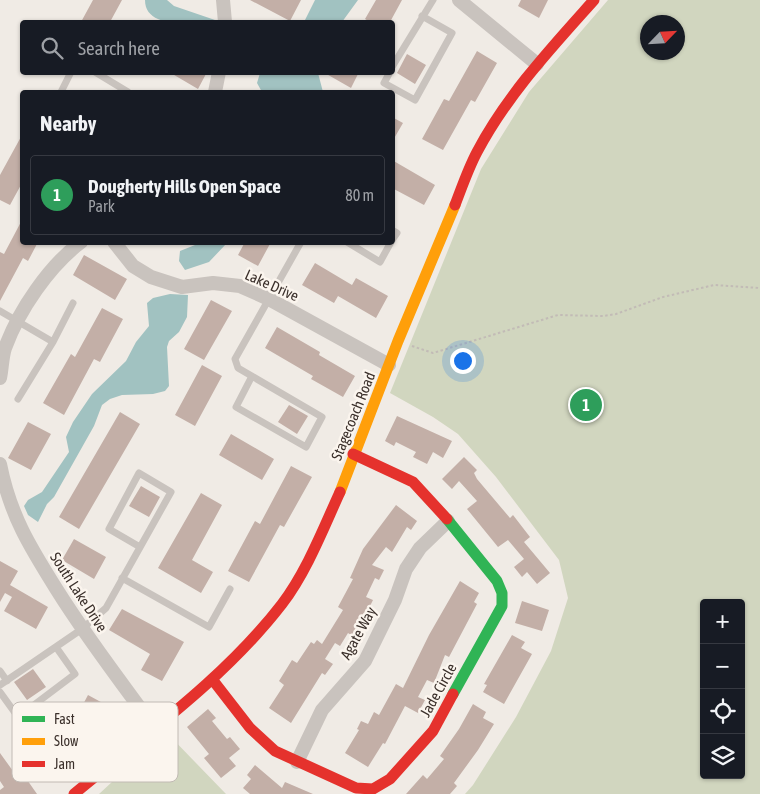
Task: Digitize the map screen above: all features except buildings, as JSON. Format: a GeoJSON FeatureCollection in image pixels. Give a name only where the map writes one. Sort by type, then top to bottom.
{"type":"FeatureCollection","features":[{"type":"Feature","properties":{"kind":"street"},"geometry":{"type":"LineString","coordinates":[[223,0],[225,20]]}},
{"type":"Feature","properties":{"kind":"street"},"geometry":{"type":"LineString","coordinates":[[459,0],[537,64]]}},
{"type":"Feature","properties":{"kind":"street","name":"Stagecoach Road"},"geometry":{"type":"LineString","coordinates":[[178,707],[212,679],[248,644],[283,602],[315,546],[340,492],[398,341],[478,152],[504,108],[537,64],[594,0]]}},
{"type":"Feature","properties":{"kind":"street"},"geometry":{"type":"LineString","coordinates":[[215,90],[218,75]]}},
{"type":"Feature","properties":{"kind":"street"},"geometry":{"type":"LineString","coordinates":[[0,378],[5,349],[35,291],[77,245]]}},
{"type":"Feature","properties":{"kind":"street","name":"Lake Drive"},"geometry":{"type":"LineString","coordinates":[[116,245],[133,266],[151,277],[182,287],[213,283],[240,286],[269,299],[389,365]]}},
{"type":"Feature","properties":{"kind":"street","name":"Jade Circle"},"geometry":{"type":"LineString","coordinates":[[212,679],[261,741],[275,751],[297,762],[356,788],[373,790],[390,779],[434,731],[502,606],[502,593],[497,581],[432,501],[413,482],[353,454]]}},
{"type":"Feature","properties":{"kind":"street","name":"South Lake Drive"},"geometry":{"type":"LineString","coordinates":[[0,464],[5,491],[23,536],[82,629],[136,702]]}},
{"type":"Feature","properties":{"kind":"street","name":"Agate Way"},"geometry":{"type":"LineString","coordinates":[[297,762],[322,710],[365,661],[395,600],[406,569],[420,548],[448,521]]}},
{"type":"Feature","properties":{"kind":"street","name":"Stagecoach Road"},"geometry":{"type":"LineString","coordinates":[[74,794],[88,782]]}},
{"type":"Feature","properties":{"kind":"lane"},"geometry":{"type":"LineString","coordinates":[[395,63],[422,16],[434,0]]}},
{"type":"Feature","properties":{"kind":"lane"},"geometry":{"type":"LineString","coordinates":[[388,75],[384,83],[415,100],[452,33],[422,16]]}},
{"type":"Feature","properties":{"kind":"lane"},"geometry":{"type":"LineString","coordinates":[[62,90],[70,75]]}},
{"type":"Feature","properties":{"kind":"lane"},"geometry":{"type":"LineString","coordinates":[[100,75],[125,90]]}},
{"type":"Feature","properties":{"kind":"lane"},"geometry":{"type":"LineString","coordinates":[[252,376],[236,407],[306,447],[322,417],[252,376],[238,368],[235,359],[299,245]]}},
{"type":"Feature","properties":{"kind":"lane"},"geometry":{"type":"LineString","coordinates":[[352,245],[380,262],[390,245]]}},
{"type":"Feature","properties":{"kind":"lane"},"geometry":{"type":"LineString","coordinates":[[18,399],[53,342],[73,303]]}},
{"type":"Feature","properties":{"kind":"lane"},"geometry":{"type":"LineString","coordinates":[[0,312],[53,342]]}},
{"type":"Feature","properties":{"kind":"lane"},"geometry":{"type":"LineString","coordinates":[[0,685],[82,629],[106,608],[171,492],[139,473],[110,529],[140,547]]}},
{"type":"Feature","properties":{"kind":"lane"},"geometry":{"type":"LineString","coordinates":[[122,578],[209,627],[230,589]]}},
{"type":"Feature","properties":{"kind":"lane"},"geometry":{"type":"LineString","coordinates":[[37,702],[75,674],[56,646]]}},
{"type":"Feature","properties":{"kind":"lane"},"geometry":{"type":"LineString","coordinates":[[0,671],[7,681]]}},
{"type":"Feature","properties":{"kind":"lane"},"geometry":{"type":"LineString","coordinates":[[0,692],[12,708]]}},
{"type":"Feature","properties":{"kind":"path"},"geometry":{"type":"LineString","coordinates":[[398,341],[433,353],[558,315],[603,316],[616,314],[664,297],[714,285],[736,284],[760,288]]}},
{"type":"Feature","properties":{"kind":"green space"},"geometry":{"type":"Polygon","coordinates":[[[608,0],[760,0],[760,794],[465,794],[473,785],[516,717],[551,651],[568,598],[559,560],[496,477],[458,434],[433,417],[390,393],[481,169],[529,92],[608,0]]]}},
{"type":"Feature","properties":{"kind":"green space"},"geometry":{"type":"Polygon","coordinates":[[[178,744],[226,794],[99,794],[112,782],[178,782],[178,744]]]}},
{"type":"Feature","properties":{"kind":"water"},"geometry":{"type":"Polygon","coordinates":[[[145,0],[167,0],[174,6],[215,20],[162,20],[153,16],[147,10],[145,0]]]}},
{"type":"Feature","properties":{"kind":"water"},"geometry":{"type":"Polygon","coordinates":[[[315,0],[358,0],[343,20],[305,20],[315,0]]]}},
{"type":"Feature","properties":{"kind":"water"},"geometry":{"type":"Polygon","coordinates":[[[259,75],[319,75],[322,90],[261,90],[257,83],[259,75]]]}},
{"type":"Feature","properties":{"kind":"water"},"geometry":{"type":"Polygon","coordinates":[[[195,245],[225,245],[209,262],[185,270],[179,261],[180,251],[195,245]]]}},
{"type":"Feature","properties":{"kind":"water"},"geometry":{"type":"Polygon","coordinates":[[[170,294],[188,295],[187,317],[179,332],[169,341],[167,347],[169,386],[165,391],[153,394],[122,395],[110,399],[102,405],[94,426],[38,522],[28,515],[24,506],[28,500],[42,492],[69,452],[66,437],[73,422],[92,394],[126,361],[136,342],[149,326],[147,303],[153,298],[170,294]]]}},
{"type":"Feature","properties":{"kind":"traffic: fast"},"geometry":{"type":"LineString","coordinates":[[447,519],[497,581],[502,593],[502,606],[453,694]]}},
{"type":"Feature","properties":{"kind":"traffic: slow"},"geometry":{"type":"LineString","coordinates":[[340,492],[398,341],[455,205]]}},
{"type":"Feature","properties":{"kind":"traffic: jam"},"geometry":{"type":"LineString","coordinates":[[455,205],[474,158],[502,111],[531,72],[594,0]]}},
{"type":"Feature","properties":{"kind":"traffic: jam"},"geometry":{"type":"LineString","coordinates":[[353,454],[413,482],[447,519]]}},
{"type":"Feature","properties":{"kind":"traffic: jam"},"geometry":{"type":"LineString","coordinates":[[178,709],[236,656],[282,604],[314,550],[340,492]]}},
{"type":"Feature","properties":{"kind":"traffic: jam"},"geometry":{"type":"LineString","coordinates":[[212,679],[250,728],[275,751],[356,788],[373,789],[390,779],[433,731],[453,694]]}},
{"type":"Feature","properties":{"kind":"traffic: jam"},"geometry":{"type":"LineString","coordinates":[[74,794],[89,782]]}},
{"type":"Feature","properties":{"kind":"place","name":"Dougherty Hills Open Space"},"geometry":{"type":"Point","coordinates":[586,405]}}]}
